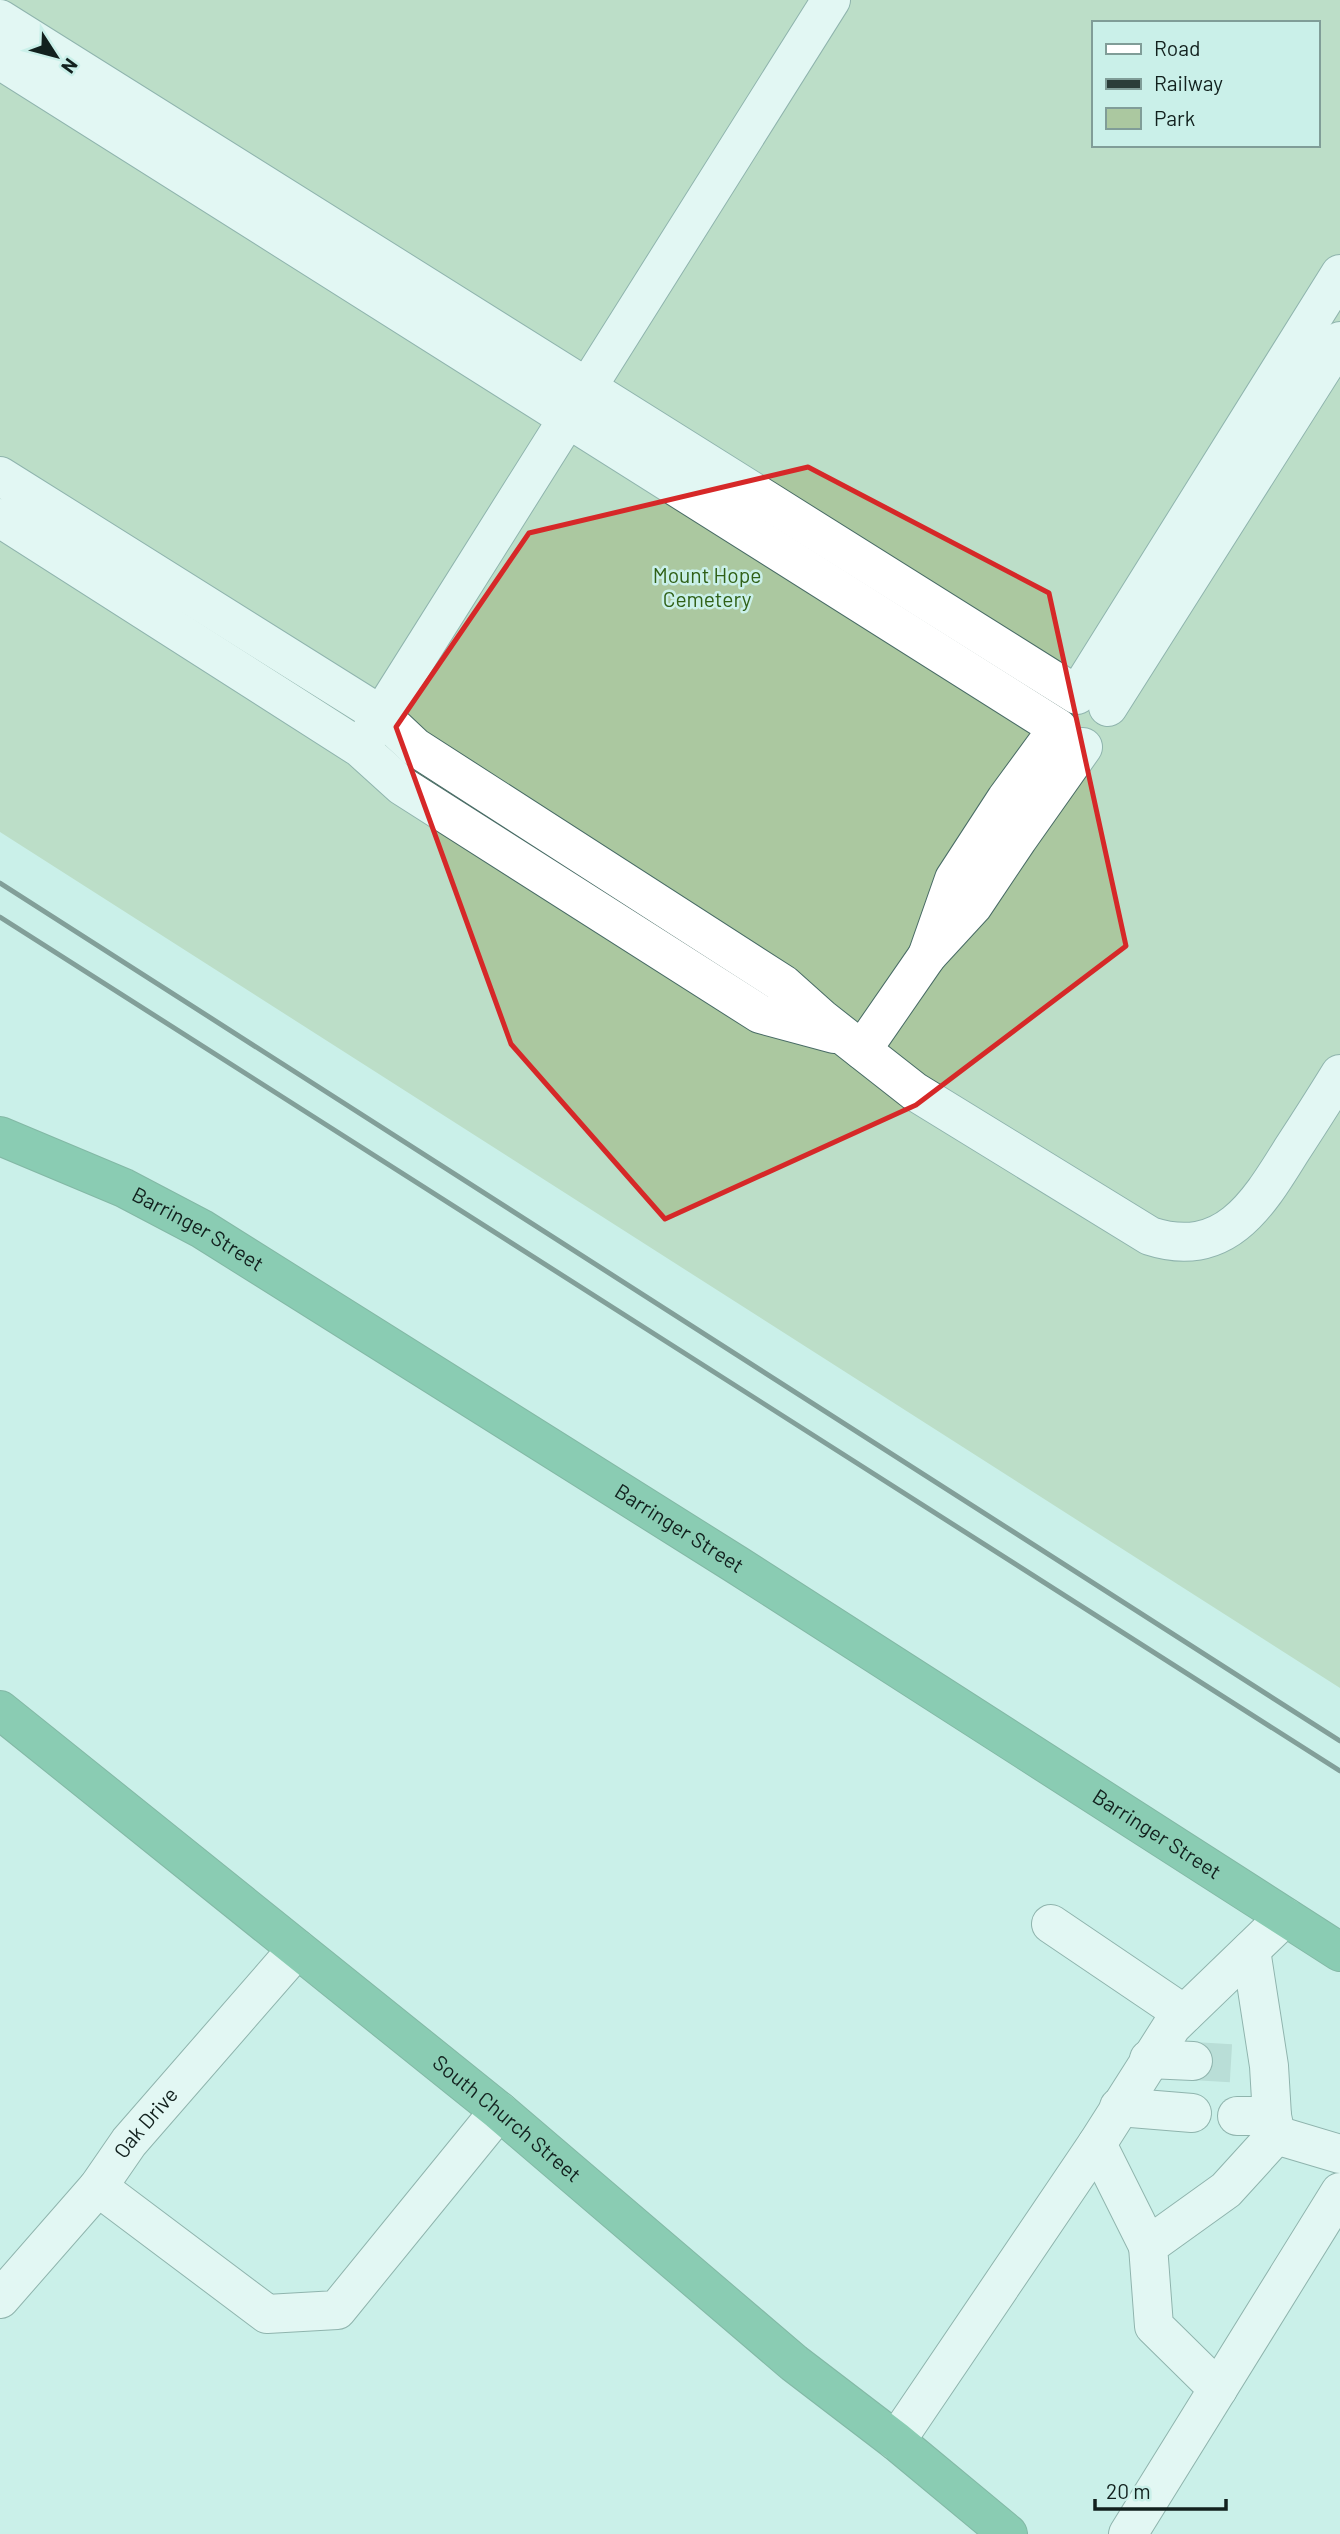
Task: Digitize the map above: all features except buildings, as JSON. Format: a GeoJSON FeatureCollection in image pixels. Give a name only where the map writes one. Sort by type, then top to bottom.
{"type":"FeatureCollection","features":[{"type":"Feature","properties":{"kind":"highway","name":"Barringer Street"},"geometry":{"type":"LineString","coordinates":[[0,1136],[124,1188],[202,1229],[737,1565],[1340,1952]]}},
{"type":"Feature","properties":{"kind":"highway","name":"South Church Street"},"geometry":{"type":"LineString","coordinates":[[0,1710],[499,2111],[794,2363],[896,2441],[1008,2534]]}},
{"type":"Feature","properties":{"kind":"street"},"geometry":{"type":"LineString","coordinates":[[360,748],[831,0]]}},
{"type":"Feature","properties":{"kind":"street"},"geometry":{"type":"LineString","coordinates":[[0,19],[578,403],[1071,737]]}},
{"type":"Feature","properties":{"kind":"street"},"geometry":{"type":"LineString","coordinates":[[0,60],[578,403],[1093,701]]}},
{"type":"Feature","properties":{"kind":"street"},"geometry":{"type":"LineString","coordinates":[[1093,701],[1340,274]]}},
{"type":"Feature","properties":{"kind":"street"},"geometry":{"type":"LineString","coordinates":[[1071,737],[1061,707],[1093,701],[1340,341]]}},
{"type":"Feature","properties":{"kind":"street"},"geometry":{"type":"LineString","coordinates":[[0,476],[381,715],[415,747],[783,984],[914,1091],[1150,1236],[1169,1242],[1187,1243],[1213,1236],[1245,1216],[1267,1191],[1340,1074]]}},
{"type":"Feature","properties":{"kind":"street"},"geometry":{"type":"LineString","coordinates":[[0,518],[360,748],[402,786],[760,1014],[854,1043]]}},
{"type":"Feature","properties":{"kind":"street"},"geometry":{"type":"LineString","coordinates":[[854,1043],[927,956],[954,879],[1006,799],[1071,737]]}},
{"type":"Feature","properties":{"kind":"street"},"geometry":{"type":"LineString","coordinates":[[896,2441],[1097,2144],[1172,2026],[1284,1917]]}},
{"type":"Feature","properties":{"kind":"street"},"geometry":{"type":"LineString","coordinates":[[1051,1924],[1184,2014]]}},
{"type":"Feature","properties":{"kind":"street","name":"Oak Drive"},"geometry":{"type":"LineString","coordinates":[[0,2299],[98,2186],[129,2142],[297,1949]]}},
{"type":"Feature","properties":{"kind":"street"},"geometry":{"type":"LineString","coordinates":[[1148,2246],[1226,2190],[1262,2122],[1256,2065],[1251,1950]]}},
{"type":"Feature","properties":{"kind":"street"},"geometry":{"type":"LineString","coordinates":[[1149,2059],[1193,2061]]}},
{"type":"Feature","properties":{"kind":"street"},"geometry":{"type":"LineString","coordinates":[[1119,2107],[1192,2113]]}},
{"type":"Feature","properties":{"kind":"street"},"geometry":{"type":"LineString","coordinates":[[98,2186],[267,2314],[337,2310],[499,2111]]}},
{"type":"Feature","properties":{"kind":"street"},"geometry":{"type":"LineString","coordinates":[[1262,2122],[1340,2154]]}},
{"type":"Feature","properties":{"kind":"street"},"geometry":{"type":"LineString","coordinates":[[1097,2144],[1148,2246],[1154,2326],[1218,2389]]}},
{"type":"Feature","properties":{"kind":"street"},"geometry":{"type":"LineString","coordinates":[[1128,2534],[1340,2192]]}},
{"type":"Feature","properties":{"kind":"highlighted area"},"geometry":{"type":"Polygon","coordinates":[[[808,467],[1049,593],[1126,946],[916,1105],[665,1219],[511,1044],[396,727],[529,533],[808,467]]]}},
{"type":"Feature","properties":{"kind":"green space","name":"Mount Hope Cemetery"},"geometry":{"type":"Polygon","coordinates":[[[0,0],[1340,0],[1340,1688],[0,832],[0,0]]]}},
{"type":"Feature","properties":{"kind":"tunnel"},"geometry":{"type":"LineString","coordinates":[[1193,2061],[1243,2064]]}},
{"type":"Feature","properties":{"kind":"railway"},"geometry":{"type":"LineString","coordinates":[[0,883],[1340,1741]]}},
{"type":"Feature","properties":{"kind":"railway"},"geometry":{"type":"LineString","coordinates":[[0,917],[1340,1771]]}}]}
